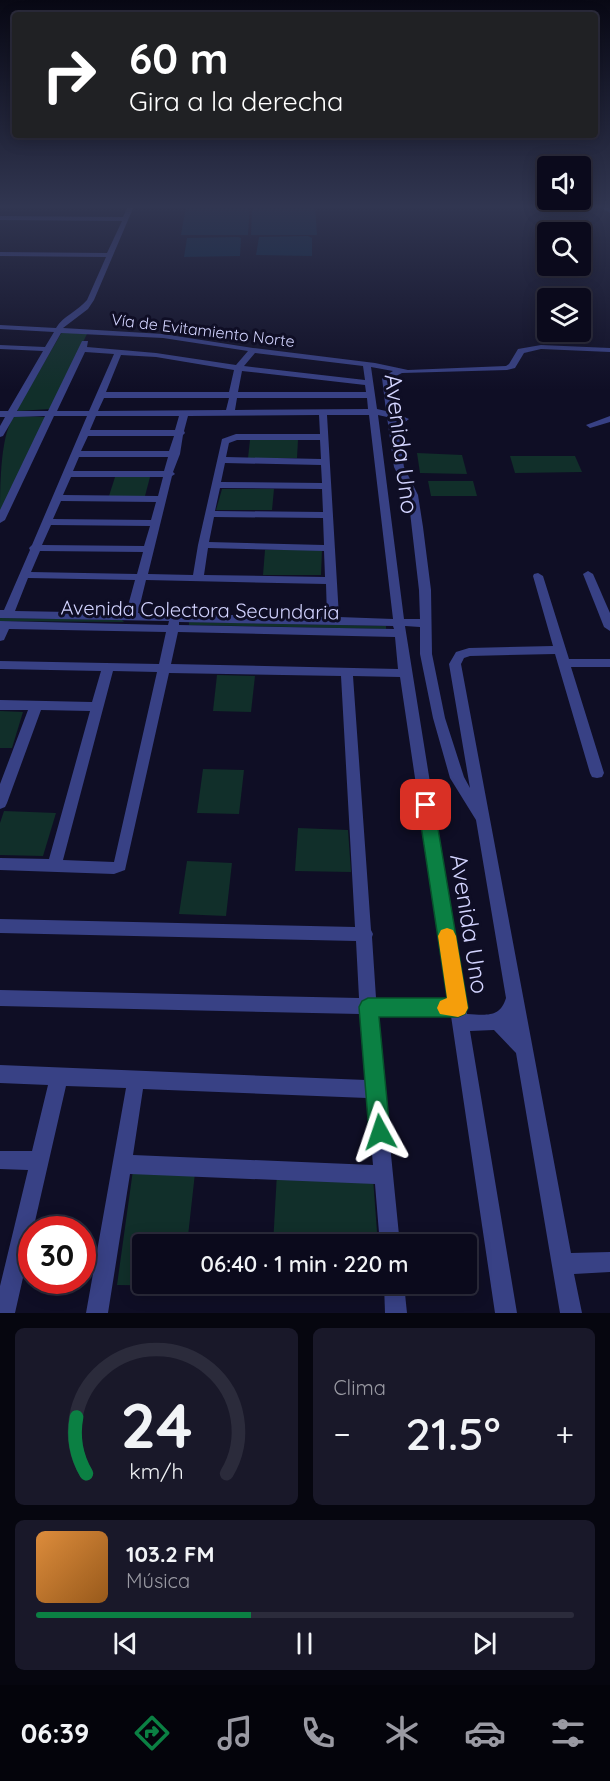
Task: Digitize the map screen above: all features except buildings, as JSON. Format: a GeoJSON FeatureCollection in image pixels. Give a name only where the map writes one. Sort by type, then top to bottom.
{"type":"FeatureCollection","features":[{"type":"Feature","properties":{"kind":"street"},"geometry":{"type":"LineString","coordinates":[[0,434],[58,330],[87,304],[105,267]]}},
{"type":"Feature","properties":{"kind":"street","name":"Vía de Evitamiento Norte"},"geometry":{"type":"LineString","coordinates":[[0,327],[164,336],[382,366],[400,371]]}},
{"type":"Feature","properties":{"kind":"street"},"geometry":{"type":"LineString","coordinates":[[0,520],[91,331]]}},
{"type":"Feature","properties":{"kind":"street"},"geometry":{"type":"LineString","coordinates":[[0,356],[3,347],[47,349]]}},
{"type":"Feature","properties":{"kind":"street"},"geometry":{"type":"LineString","coordinates":[[386,378],[400,371],[507,368],[514,363],[521,351],[541,347],[610,350]]}},
{"type":"Feature","properties":{"kind":"street"},"geometry":{"type":"LineString","coordinates":[[82,349],[177,357],[238,368],[370,383]]}},
{"type":"Feature","properties":{"kind":"street"},"geometry":{"type":"LineString","coordinates":[[230,413],[238,368],[253,350]]}},
{"type":"Feature","properties":{"kind":"street"},"geometry":{"type":"LineString","coordinates":[[0,637],[3,620],[119,351]]}},
{"type":"Feature","properties":{"kind":"street","name":"Avenida Uno"},"geometry":{"type":"LineString","coordinates":[[367,364],[405,673],[506,1313]]}},
{"type":"Feature","properties":{"kind":"street"},"geometry":{"type":"LineString","coordinates":[[382,366],[386,378],[399,468],[413,495],[425,590],[426,654],[439,718],[458,778],[484,824]]}},
{"type":"Feature","properties":{"kind":"street"},"geometry":{"type":"LineString","coordinates":[[100,395],[371,395]]}},
{"type":"Feature","properties":{"kind":"street"},"geometry":{"type":"LineString","coordinates":[[0,414],[380,412],[405,419]]}},
{"type":"Feature","properties":{"kind":"street"},"geometry":{"type":"LineString","coordinates":[[131,617],[181,433],[184,413]]}},
{"type":"Feature","properties":{"kind":"street"},"geometry":{"type":"LineString","coordinates":[[323,414],[333,621]]}},
{"type":"Feature","properties":{"kind":"street"},"geometry":{"type":"LineString","coordinates":[[590,425],[610,419]]}},
{"type":"Feature","properties":{"kind":"street"},"geometry":{"type":"LineString","coordinates":[[84,433],[181,433]]}},
{"type":"Feature","properties":{"kind":"street"},"geometry":{"type":"LineString","coordinates":[[198,578],[225,441],[229,438],[324,437]]}},
{"type":"Feature","properties":{"kind":"street"},"geometry":{"type":"LineString","coordinates":[[75,454],[175,454]]}},
{"type":"Feature","properties":{"kind":"street"},"geometry":{"type":"LineString","coordinates":[[223,460],[326,462]]}},
{"type":"Feature","properties":{"kind":"street"},"geometry":{"type":"LineString","coordinates":[[66,474],[170,474]]}},
{"type":"Feature","properties":{"kind":"street"},"geometry":{"type":"LineString","coordinates":[[217,485],[327,486]]}},
{"type":"Feature","properties":{"kind":"street"},"geometry":{"type":"LineString","coordinates":[[56,498],[162,499]]}},
{"type":"Feature","properties":{"kind":"street"},"geometry":{"type":"LineString","coordinates":[[211,514],[328,515]]}},
{"type":"Feature","properties":{"kind":"street"},"geometry":{"type":"LineString","coordinates":[[46,522],[155,523]]}},
{"type":"Feature","properties":{"kind":"street"},"geometry":{"type":"LineString","coordinates":[[203,545],[330,548]]}},
{"type":"Feature","properties":{"kind":"street"},"geometry":{"type":"LineString","coordinates":[[34,548],[149,549]]}},
{"type":"Feature","properties":{"kind":"street"},"geometry":{"type":"LineString","coordinates":[[588,574],[610,627]]}},
{"type":"Feature","properties":{"kind":"street"},"geometry":{"type":"LineString","coordinates":[[24,575],[331,581]]}},
{"type":"Feature","properties":{"kind":"street"},"geometry":{"type":"LineString","coordinates":[[538,576],[597,773]]}},
{"type":"Feature","properties":{"kind":"street","name":"Avenida Colectora Secundaria"},"geometry":{"type":"LineString","coordinates":[[3,620],[131,617],[174,623],[333,621],[400,628]]}},
{"type":"Feature","properties":{"kind":"street","name":"Avenida Colectora Secundaria"},"geometry":{"type":"LineString","coordinates":[[3,620],[400,628]]}},
{"type":"Feature","properties":{"kind":"street"},"geometry":{"type":"LineString","coordinates":[[0,864],[114,868],[123,862],[174,623]]}},
{"type":"Feature","properties":{"kind":"street"},"geometry":{"type":"LineString","coordinates":[[400,628],[425,623]]}},
{"type":"Feature","properties":{"kind":"street","name":"Avenida Uno"},"geometry":{"type":"LineString","coordinates":[[559,650],[469,652],[457,657],[456,667],[571,1313]]}},
{"type":"Feature","properties":{"kind":"street"},"geometry":{"type":"LineString","coordinates":[[564,663],[610,663]]}},
{"type":"Feature","properties":{"kind":"street"},"geometry":{"type":"LineString","coordinates":[[0,665],[405,673]]}},
{"type":"Feature","properties":{"kind":"street"},"geometry":{"type":"LineString","coordinates":[[54,867],[108,668]]}},
{"type":"Feature","properties":{"kind":"street"},"geometry":{"type":"LineString","coordinates":[[347,672],[368,1007],[389,1234]]}},
{"type":"Feature","properties":{"kind":"street"},"geometry":{"type":"LineString","coordinates":[[0,705],[98,708]]}},
{"type":"Feature","properties":{"kind":"street"},"geometry":{"type":"LineString","coordinates":[[0,803],[36,706]]}},
{"type":"Feature","properties":{"kind":"street"},"geometry":{"type":"LineString","coordinates":[[0,926],[365,934]]}},
{"type":"Feature","properties":{"kind":"street"},"geometry":{"type":"LineString","coordinates":[[498,1022],[513,1008],[514,995]]}},
{"type":"Feature","properties":{"kind":"street"},"geometry":{"type":"LineString","coordinates":[[0,998],[368,1007],[459,1015],[498,1022],[525,1051]]}},
{"type":"Feature","properties":{"kind":"street"},"geometry":{"type":"LineString","coordinates":[[0,1074],[376,1089]]}},
{"type":"Feature","properties":{"kind":"street"},"geometry":{"type":"LineString","coordinates":[[4,1313],[59,1076]]}},
{"type":"Feature","properties":{"kind":"street"},"geometry":{"type":"LineString","coordinates":[[97,1313],[136,1079]]}},
{"type":"Feature","properties":{"kind":"street"},"geometry":{"type":"LineString","coordinates":[[0,1160],[39,1161]]}},
{"type":"Feature","properties":{"kind":"street"},"geometry":{"type":"LineString","coordinates":[[123,1164],[384,1175]]}},
{"type":"Feature","properties":{"kind":"street"},"geometry":{"type":"LineString","coordinates":[[563,1264],[610,1262]]}},
{"type":"Feature","properties":{"kind":"street"},"geometry":{"type":"LineString","coordinates":[[395,1294],[396,1313]]}},
{"type":"Feature","properties":{"kind":"green space"},"geometry":{"type":"Polygon","coordinates":[[[62,332],[87,334],[50,409],[18,411],[17,409],[62,332]]]}},
{"type":"Feature","properties":{"kind":"green space"},"geometry":{"type":"Polygon","coordinates":[[[15,416],[46,417],[0,514],[4,447],[6,434],[15,416]]]}},
{"type":"Feature","properties":{"kind":"green space"},"geometry":{"type":"Polygon","coordinates":[[[250,440],[298,440],[297,458],[248,458],[250,440]]]}},
{"type":"Feature","properties":{"kind":"green space"},"geometry":{"type":"Polygon","coordinates":[[[417,453],[462,455],[467,474],[420,473],[417,453]]]}},
{"type":"Feature","properties":{"kind":"green space"},"geometry":{"type":"Polygon","coordinates":[[[510,456],[575,456],[582,472],[515,473],[510,456]]]}},
{"type":"Feature","properties":{"kind":"green space"},"geometry":{"type":"Polygon","coordinates":[[[115,477],[150,477],[145,496],[109,496],[115,477]]]}},
{"type":"Feature","properties":{"kind":"green space"},"geometry":{"type":"Polygon","coordinates":[[[428,481],[473,481],[477,496],[431,496],[428,481]]]}},
{"type":"Feature","properties":{"kind":"green space"},"geometry":{"type":"Polygon","coordinates":[[[222,489],[274,489],[272,510],[216,510],[222,489]]]}},
{"type":"Feature","properties":{"kind":"green space"},"geometry":{"type":"Polygon","coordinates":[[[265,550],[322,550],[321,575],[263,575],[265,550]]]}},
{"type":"Feature","properties":{"kind":"green space"},"geometry":{"type":"Polygon","coordinates":[[[0,618],[122,620],[124,622],[0,621],[0,618]]]}},
{"type":"Feature","properties":{"kind":"green space"},"geometry":{"type":"Polygon","coordinates":[[[189,622],[386,626],[386,629],[189,625],[189,622]]]}},
{"type":"Feature","properties":{"kind":"green space"},"geometry":{"type":"Polygon","coordinates":[[[217,675],[255,676],[251,712],[213,711],[217,675]]]}},
{"type":"Feature","properties":{"kind":"green space"},"geometry":{"type":"Polygon","coordinates":[[[0,711],[23,712],[12,748],[0,748],[0,711]]]}},
{"type":"Feature","properties":{"kind":"green space"},"geometry":{"type":"Polygon","coordinates":[[[203,769],[244,770],[239,814],[197,813],[203,769]]]}},
{"type":"Feature","properties":{"kind":"green space"},"geometry":{"type":"Polygon","coordinates":[[[4,811],[56,813],[43,856],[0,855],[0,823],[4,811]]]}},
{"type":"Feature","properties":{"kind":"green space"},"geometry":{"type":"Polygon","coordinates":[[[298,828],[348,830],[351,872],[295,871],[298,828]]]}},
{"type":"Feature","properties":{"kind":"green space"},"geometry":{"type":"Polygon","coordinates":[[[187,861],[232,863],[226,916],[179,914],[187,861]]]}},
{"type":"Feature","properties":{"kind":"green space"},"geometry":{"type":"Polygon","coordinates":[[[133,1170],[195,1173],[188,1234],[132,1234],[132,1285],[117,1285],[133,1170]]]}},
{"type":"Feature","properties":{"kind":"green space"},"geometry":{"type":"Polygon","coordinates":[[[277,1173],[373,1178],[377,1234],[274,1234],[277,1173]]]}},
{"type":"Feature","properties":{"kind":"slow traffic"},"geometry":{"type":"LineString","coordinates":[[447,936],[458,1008],[447,1008]]}},
{"type":"Feature","properties":{"kind":"route"},"geometry":{"type":"LineString","coordinates":[[380,1132],[368,1007],[458,1008],[426,805]]}}]}
